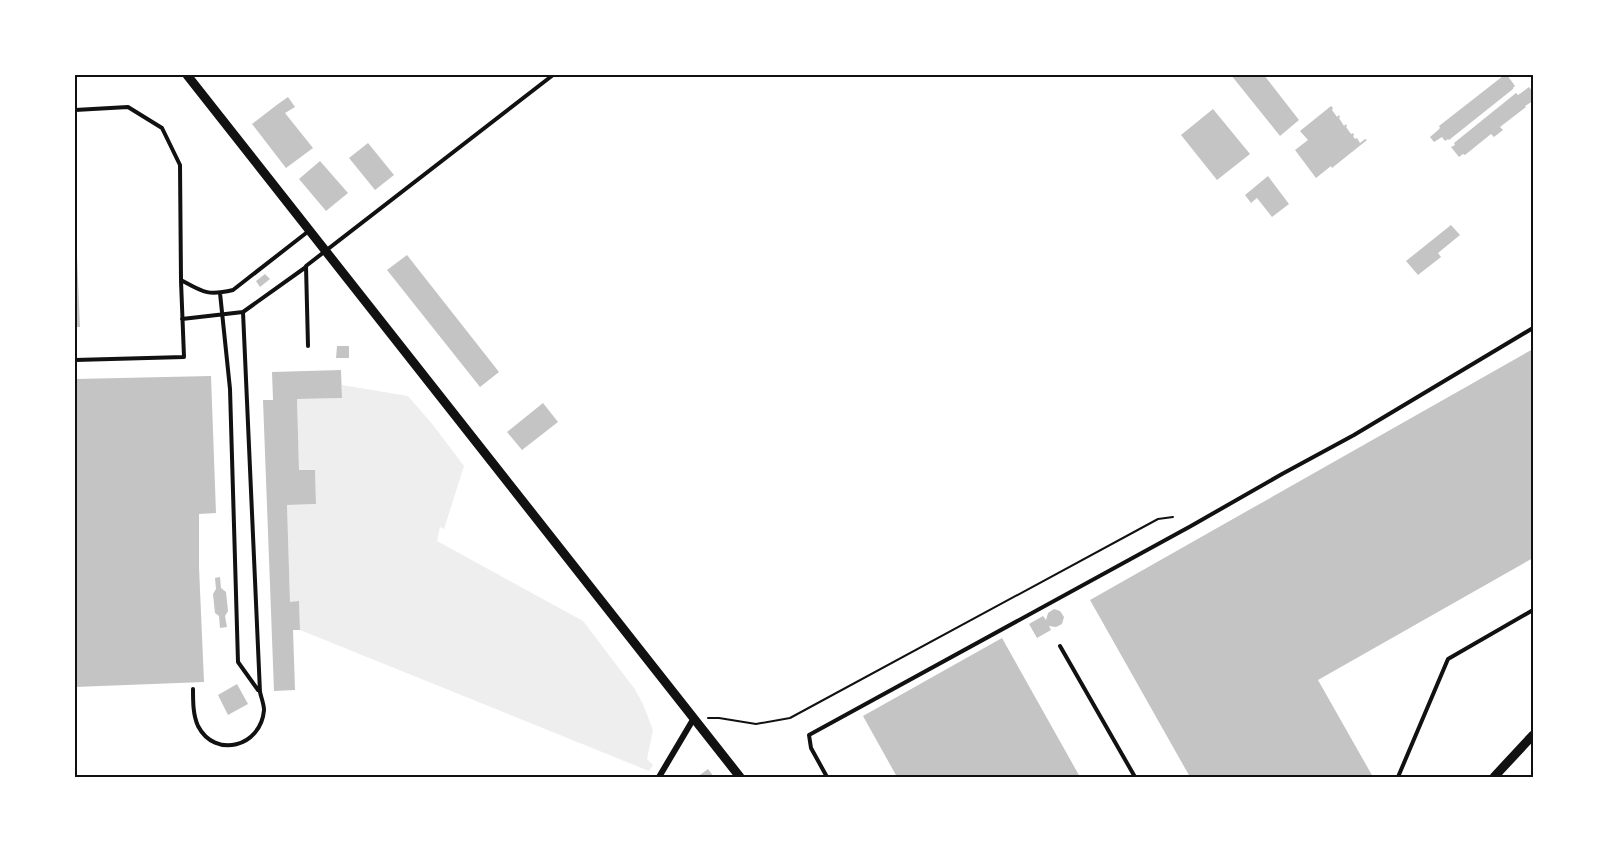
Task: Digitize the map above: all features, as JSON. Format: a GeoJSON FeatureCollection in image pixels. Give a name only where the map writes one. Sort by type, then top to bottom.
{"type":"FeatureCollection","features":[{"type":"Feature","properties":{"kind":"street"},"geometry":{"type":"LineString","coordinates":[[187,75],[740,777]]}},
{"type":"Feature","properties":{"kind":"street"},"geometry":{"type":"LineString","coordinates":[[659,777],[694,718]]}},
{"type":"Feature","properties":{"kind":"street"},"geometry":{"type":"LineString","coordinates":[[1494,777],[1533,735]]}},
{"type":"Feature","properties":{"kind":"lane"},"geometry":{"type":"LineString","coordinates":[[182,319],[243,312],[327,251],[553,75]]}},
{"type":"Feature","properties":{"kind":"lane"},"geometry":{"type":"LineString","coordinates":[[75,110],[128,107],[162,128],[180,165],[184,357],[75,360]]}},
{"type":"Feature","properties":{"kind":"lane"},"geometry":{"type":"LineString","coordinates":[[181,280],[203,292],[220,293],[232,290],[310,230]]}},
{"type":"Feature","properties":{"kind":"lane"},"geometry":{"type":"LineString","coordinates":[[306,266],[308,346]]}},
{"type":"Feature","properties":{"kind":"lane"},"geometry":{"type":"LineString","coordinates":[[220,293],[230,388],[238,662],[260,692]]}},
{"type":"Feature","properties":{"kind":"lane"},"geometry":{"type":"LineString","coordinates":[[193,689],[194,715],[199,728],[208,738],[230,745],[243,743],[253,736],[261,723],[264,708],[260,692],[243,312]]}},
{"type":"Feature","properties":{"kind":"lane"},"geometry":{"type":"LineString","coordinates":[[827,777],[811,748],[809,735],[1354,435],[1533,328]]}},
{"type":"Feature","properties":{"kind":"lane"},"geometry":{"type":"LineString","coordinates":[[1398,777],[1448,659],[1533,610]]}},
{"type":"Feature","properties":{"kind":"lane"},"geometry":{"type":"LineString","coordinates":[[1060,646],[1135,777]]}},
{"type":"Feature","properties":{"kind":"path"},"geometry":{"type":"LineString","coordinates":[[694,718],[719,718],[756,723],[790,718],[1158,519],[1173,517]]}},
{"type":"Feature","properties":{"kind":"shaded area"},"geometry":{"type":"Polygon","coordinates":[[[342,385],[408,396],[433,425],[464,466],[444,529],[440,527],[437,541],[583,621],[634,688],[643,704],[653,730],[647,759],[653,765],[649,771],[300,630],[299,602],[290,602],[287,505],[316,504],[315,470],[299,470],[297,399],[342,398],[342,385]]]}},
{"type":"Feature","properties":{"kind":"building"},"geometry":{"type":"Polygon","coordinates":[[[1231,75],[1264,75],[1299,120],[1280,136],[1231,75]]]}},
{"type":"Feature","properties":{"kind":"building"},"geometry":{"type":"Polygon","coordinates":[[[1506,75],[1515,86],[1513,89],[1449,140],[1445,141],[1442,137],[1434,142],[1430,137],[1440,128],[1439,126],[1506,75]]]}},
{"type":"Feature","properties":{"kind":"building"},"geometry":{"type":"Polygon","coordinates":[[[1529,87],[1533,92],[1533,101],[1500,127],[1503,130],[1494,137],[1491,134],[1465,155],[1459,157],[1451,147],[1455,145],[1454,143],[1516,93],[1518,95],[1529,87]]]}},
{"type":"Feature","properties":{"kind":"building"},"geometry":{"type":"Polygon","coordinates":[[[288,97],[295,107],[285,113],[313,148],[286,168],[252,124],[288,97]]]}},
{"type":"Feature","properties":{"kind":"building"},"geometry":{"type":"Polygon","coordinates":[[[1331,106],[1337,117],[1339,115],[1344,126],[1346,124],[1351,134],[1353,133],[1355,139],[1357,138],[1360,143],[1367,140],[1316,178],[1295,150],[1308,140],[1300,131],[1331,106]]]}},
{"type":"Feature","properties":{"kind":"building"},"geometry":{"type":"Polygon","coordinates":[[[1213,109],[1250,154],[1217,180],[1181,135],[1213,109]]]}},
{"type":"Feature","properties":{"kind":"building"},"geometry":{"type":"Polygon","coordinates":[[[368,143],[394,175],[375,190],[349,158],[368,143]]]}},
{"type":"Feature","properties":{"kind":"building"},"geometry":{"type":"Polygon","coordinates":[[[320,161],[348,193],[326,211],[299,179],[320,161]]]}},
{"type":"Feature","properties":{"kind":"building"},"geometry":{"type":"Polygon","coordinates":[[[1268,176],[1289,204],[1272,217],[1257,198],[1251,203],[1245,195],[1268,176]]]}},
{"type":"Feature","properties":{"kind":"building"},"geometry":{"type":"Polygon","coordinates":[[[1451,225],[1460,235],[1438,253],[1441,257],[1418,275],[1406,261],[1451,225]]]}},
{"type":"Feature","properties":{"kind":"building"},"geometry":{"type":"Polygon","coordinates":[[[75,255],[77,255],[80,327],[75,327],[75,255]]]}},
{"type":"Feature","properties":{"kind":"building"},"geometry":{"type":"Polygon","coordinates":[[[407,255],[499,372],[480,387],[387,270],[407,255]]]}},
{"type":"Feature","properties":{"kind":"building"},"geometry":{"type":"Polygon","coordinates":[[[265,274],[270,279],[260,287],[256,281],[265,274]]]}},
{"type":"Feature","properties":{"kind":"building"},"geometry":{"type":"Polygon","coordinates":[[[337,346],[349,346],[349,358],[336,358],[337,346]]]}},
{"type":"Feature","properties":{"kind":"building"},"geometry":{"type":"Polygon","coordinates":[[[1533,349],[1533,558],[1318,680],[1373,777],[1190,777],[1090,600],[1533,349]]]}},
{"type":"Feature","properties":{"kind":"building"},"geometry":{"type":"Polygon","coordinates":[[[341,370],[342,398],[297,399],[299,470],[315,470],[316,504],[287,505],[290,602],[299,601],[300,630],[293,630],[295,690],[274,691],[263,400],[273,400],[272,372],[341,370]]]}},
{"type":"Feature","properties":{"kind":"building"},"geometry":{"type":"Polygon","coordinates":[[[211,376],[216,513],[199,514],[204,682],[75,687],[75,379],[211,376]]]}},
{"type":"Feature","properties":{"kind":"building"},"geometry":{"type":"Polygon","coordinates":[[[543,403],[558,422],[522,450],[507,432],[543,403]]]}},
{"type":"Feature","properties":{"kind":"building"},"geometry":{"type":"Polygon","coordinates":[[[220,577],[221,588],[226,592],[228,611],[225,616],[227,627],[220,628],[219,616],[215,613],[213,594],[216,589],[215,578],[220,577]]]}},
{"type":"Feature","properties":{"kind":"building"},"geometry":{"type":"Polygon","coordinates":[[[1054,609],[1060,611],[1064,617],[1062,624],[1056,627],[1049,626],[1051,630],[1037,638],[1029,624],[1043,616],[1046,620],[1048,613],[1054,609]]]}},
{"type":"Feature","properties":{"kind":"building"},"geometry":{"type":"Polygon","coordinates":[[[1002,638],[1080,777],[897,777],[863,716],[1002,638]]]}},
{"type":"Feature","properties":{"kind":"building"},"geometry":{"type":"Polygon","coordinates":[[[237,684],[248,704],[228,715],[218,695],[237,684]]]}},
{"type":"Feature","properties":{"kind":"building"},"geometry":{"type":"Polygon","coordinates":[[[708,769],[714,777],[697,777],[708,769]]]}}]}
